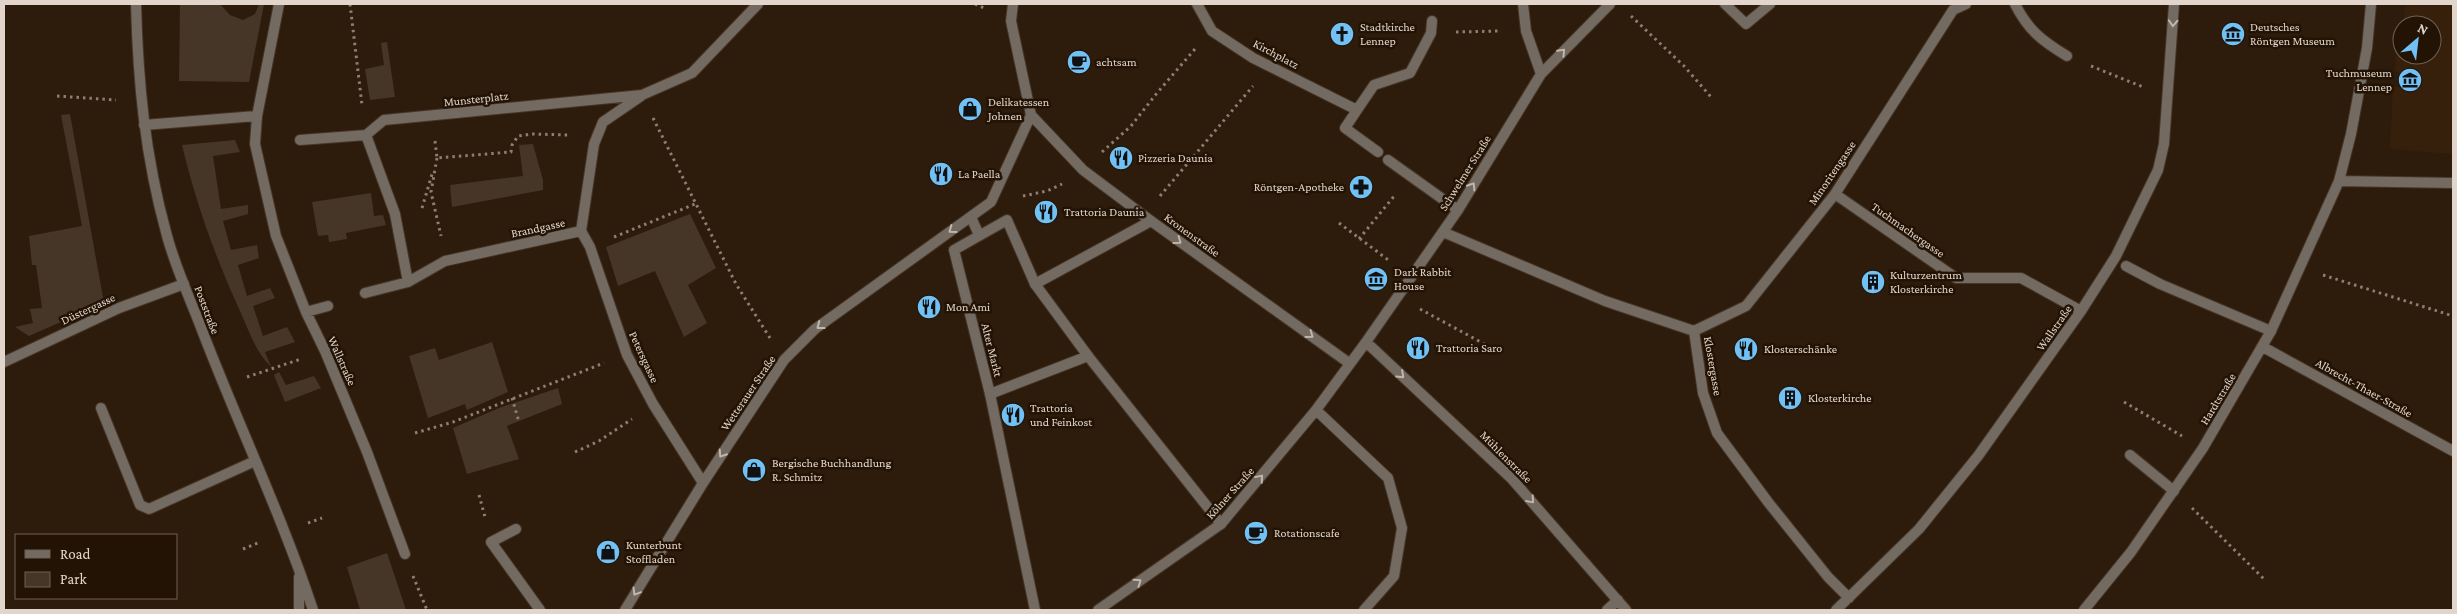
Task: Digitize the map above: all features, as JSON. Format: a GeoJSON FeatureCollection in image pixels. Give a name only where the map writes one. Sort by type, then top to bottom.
{"type":"FeatureCollection","features":[{"type":"Feature","properties":{"kind":"street","name":"Poststraße"},"geometry":{"type":"LineString","coordinates":[[136,4],[140,102],[153,181],[166,234],[223,386],[299,569],[313,610]]}},
{"type":"Feature","properties":{"kind":"street","name":"Wallstraße"},"geometry":{"type":"LineString","coordinates":[[279,4],[257,116],[255,144],[276,236],[306,312],[325,351],[367,452],[405,554]]}},
{"type":"Feature","properties":{"kind":"street","name":"Munsterplatz"},"geometry":{"type":"LineString","coordinates":[[366,134],[384,120],[642,95],[692,73],[758,4]]}},
{"type":"Feature","properties":{"kind":"street"},"geometry":{"type":"LineString","coordinates":[[1013,4],[1010,21],[1031,115]]}},
{"type":"Feature","properties":{"kind":"street","name":"Kirchplatz"},"geometry":{"type":"LineString","coordinates":[[1197,4],[1212,31],[1269,66],[1357,110]]}},
{"type":"Feature","properties":{"kind":"street"},"geometry":{"type":"LineString","coordinates":[[1523,4],[1526,31],[1541,74]]}},
{"type":"Feature","properties":{"kind":"street","name":"Schwelmer Straße"},"geometry":{"type":"LineString","coordinates":[[1349,363],[1366,342],[1458,210],[1541,74],[1610,4]]}},
{"type":"Feature","properties":{"kind":"street"},"geometry":{"type":"LineString","coordinates":[[1725,4],[1746,24],[1770,4]]}},
{"type":"Feature","properties":{"kind":"street","name":"Minoritengasse"},"geometry":{"type":"LineString","coordinates":[[1694,330],[1746,306],[1835,194],[1953,10],[1966,4]]}},
{"type":"Feature","properties":{"kind":"street"},"geometry":{"type":"LineString","coordinates":[[2015,4],[2024,22],[2047,44],[2067,56]]}},
{"type":"Feature","properties":{"kind":"street","name":"Wallstraße"},"geometry":{"type":"LineString","coordinates":[[1836,610],[1919,529],[1978,456],[2081,311],[2116,256],[2158,170],[2164,144],[2174,4]]}},
{"type":"Feature","properties":{"kind":"street","name":"Hardtstraße"},"geometry":{"type":"LineString","coordinates":[[2084,610],[2131,552],[2203,448],[2271,331],[2339,181],[2358,96],[2371,4]]}},
{"type":"Feature","properties":{"kind":"street"},"geometry":{"type":"LineString","coordinates":[[1378,152],[1345,128],[1374,85],[1410,73],[1431,33],[1432,21]]}},
{"type":"Feature","properties":{"kind":"street","name":"Brandgasse"},"geometry":{"type":"LineString","coordinates":[[408,282],[445,261],[581,231],[594,144],[603,122],[642,95]]}},
{"type":"Feature","properties":{"kind":"street","name":"Kronenstraße"},"geometry":{"type":"LineString","coordinates":[[1031,115],[1083,170],[1349,363]]}},
{"type":"Feature","properties":{"kind":"street","name":"Wetterauer Straße"},"geometry":{"type":"LineString","coordinates":[[625,610],[703,483],[784,360],[815,329],[991,202],[1031,115]]}},
{"type":"Feature","properties":{"kind":"street"},"geometry":{"type":"LineString","coordinates":[[144,125],[257,116]]}},
{"type":"Feature","properties":{"kind":"street"},"geometry":{"type":"LineString","coordinates":[[300,140],[366,134],[395,214],[408,282],[365,294]]}},
{"type":"Feature","properties":{"kind":"street"},"geometry":{"type":"LineString","coordinates":[[1388,160],[1458,210]]}},
{"type":"Feature","properties":{"kind":"street"},"geometry":{"type":"LineString","coordinates":[[2339,181],[2453,183]]}},
{"type":"Feature","properties":{"kind":"street","name":"Tuchmachergasse"},"geometry":{"type":"LineString","coordinates":[[1835,194],[1956,278],[2021,278],[2081,311]]}},
{"type":"Feature","properties":{"kind":"street"},"geometry":{"type":"LineString","coordinates":[[971,217],[979,235]]}},
{"type":"Feature","properties":{"kind":"street"},"geometry":{"type":"LineString","coordinates":[[1035,284],[1147,218]]}},
{"type":"Feature","properties":{"kind":"street","name":"Alter Markt"},"geometry":{"type":"LineString","coordinates":[[1007,220],[1035,284],[1088,356],[990,394],[954,250],[979,235],[1007,220]]}},
{"type":"Feature","properties":{"kind":"street","name":"Petersgasse"},"geometry":{"type":"LineString","coordinates":[[581,231],[590,247],[626,355],[653,404],[703,483]]}},
{"type":"Feature","properties":{"kind":"street","name":"Klostergasse"},"geometry":{"type":"LineString","coordinates":[[1443,232],[1605,301],[1694,330],[1703,393],[1717,433],[1768,502],[1828,577],[1849,598]]}},
{"type":"Feature","properties":{"kind":"street"},"geometry":{"type":"LineString","coordinates":[[2126,266],[2160,284],[2271,331]]}},
{"type":"Feature","properties":{"kind":"street","name":"Düstergasse"},"geometry":{"type":"LineString","coordinates":[[4,362],[119,308],[184,284]]}},
{"type":"Feature","properties":{"kind":"street"},"geometry":{"type":"LineString","coordinates":[[306,312],[328,306]]}},
{"type":"Feature","properties":{"kind":"street","name":"Mühlenstraße"},"geometry":{"type":"LineString","coordinates":[[1366,342],[1511,478],[1626,610]]}},
{"type":"Feature","properties":{"kind":"street","name":"Albrecht-Thaer-Straße"},"geometry":{"type":"LineString","coordinates":[[2263,347],[2453,451]]}},
{"type":"Feature","properties":{"kind":"street"},"geometry":{"type":"LineString","coordinates":[[1088,356],[1221,524]]}},
{"type":"Feature","properties":{"kind":"street","name":"Kölner Straße"},"geometry":{"type":"LineString","coordinates":[[1098,610],[1221,524],[1316,410],[1349,363]]}},
{"type":"Feature","properties":{"kind":"street"},"geometry":{"type":"LineString","coordinates":[[990,394],[1035,610]]}},
{"type":"Feature","properties":{"kind":"street"},"geometry":{"type":"LineString","coordinates":[[101,408],[140,505],[149,509],[255,461]]}},
{"type":"Feature","properties":{"kind":"street"},"geometry":{"type":"LineString","coordinates":[[1316,410],[1388,478],[1402,528],[1394,576],[1364,610]]}},
{"type":"Feature","properties":{"kind":"street"},"geometry":{"type":"LineString","coordinates":[[2130,456],[2174,490]]}},
{"type":"Feature","properties":{"kind":"street"},"geometry":{"type":"LineString","coordinates":[[516,529],[491,542],[540,610]]}},
{"type":"Feature","properties":{"kind":"street"},"geometry":{"type":"LineString","coordinates":[[299,569],[299,610]]}},
{"type":"Feature","properties":{"kind":"street"},"geometry":{"type":"LineString","coordinates":[[1607,610],[1618,600]]}},
{"type":"Feature","properties":{"kind":"path"},"geometry":{"type":"LineString","coordinates":[[350,4],[366,134]]}},
{"type":"Feature","properties":{"kind":"path"},"geometry":{"type":"LineString","coordinates":[[1624,10],[1684,66],[1711,97]]}},
{"type":"Feature","properties":{"kind":"path"},"geometry":{"type":"LineString","coordinates":[[1083,170],[1132,126],[1157,93],[1212,31]]}},
{"type":"Feature","properties":{"kind":"path"},"geometry":{"type":"LineString","coordinates":[[1431,33],[1526,31]]}},
{"type":"Feature","properties":{"kind":"path"},"geometry":{"type":"LineString","coordinates":[[2067,56],[2168,98]]}},
{"type":"Feature","properties":{"kind":"path"},"geometry":{"type":"LineString","coordinates":[[1147,218],[1269,66]]}},
{"type":"Feature","properties":{"kind":"path"},"geometry":{"type":"LineString","coordinates":[[642,95],[736,284],[784,360]]}},
{"type":"Feature","properties":{"kind":"path"},"geometry":{"type":"LineString","coordinates":[[57,96],[140,102]]}},
{"type":"Feature","properties":{"kind":"path"},"geometry":{"type":"LineString","coordinates":[[437,158],[512,152],[512,144],[518,136],[532,134],[573,136],[594,144]]}},
{"type":"Feature","properties":{"kind":"path"},"geometry":{"type":"LineString","coordinates":[[435,148],[437,158],[431,192],[437,214]]}},
{"type":"Feature","properties":{"kind":"path"},"geometry":{"type":"LineString","coordinates":[[401,238],[416,233],[437,158]]}},
{"type":"Feature","properties":{"kind":"path"},"geometry":{"type":"LineString","coordinates":[[1359,239],[1410,176]]}},
{"type":"Feature","properties":{"kind":"path"},"geometry":{"type":"LineString","coordinates":[[1047,191],[1068,181]]}},
{"type":"Feature","properties":{"kind":"path"},"geometry":{"type":"LineString","coordinates":[[590,247],[695,204]]}},
{"type":"Feature","properties":{"kind":"path"},"geometry":{"type":"LineString","coordinates":[[1339,223],[1412,277]]}},
{"type":"Feature","properties":{"kind":"path"},"geometry":{"type":"LineString","coordinates":[[2298,268],[2453,316]]}},
{"type":"Feature","properties":{"kind":"path"},"geometry":{"type":"LineString","coordinates":[[1400,293],[1421,309],[1488,346]]}},
{"type":"Feature","properties":{"kind":"path"},"geometry":{"type":"LineString","coordinates":[[223,386],[325,351]]}},
{"type":"Feature","properties":{"kind":"path"},"geometry":{"type":"LineString","coordinates":[[415,433],[453,422],[626,355]]}},
{"type":"Feature","properties":{"kind":"path"},"geometry":{"type":"LineString","coordinates":[[512,398],[520,422]]}},
{"type":"Feature","properties":{"kind":"path"},"geometry":{"type":"LineString","coordinates":[[2124,402],[2203,448]]}},
{"type":"Feature","properties":{"kind":"path"},"geometry":{"type":"LineString","coordinates":[[575,452],[599,441],[653,404]]}},
{"type":"Feature","properties":{"kind":"path"},"geometry":{"type":"LineString","coordinates":[[2174,490],[2264,579]]}},
{"type":"Feature","properties":{"kind":"path"},"geometry":{"type":"LineString","coordinates":[[405,554],[427,610]]}},
{"type":"Feature","properties":{"kind":"shaded area"},"geometry":{"type":"Polygon","coordinates":[[[2405,4],[2453,4],[2453,154],[2390,149],[2393,87],[2403,87],[2403,73],[2395,71],[2395,65],[2442,65],[2442,15],[2404,15],[2405,4]]]}},
{"type":"Feature","properties":{"kind":"green space"},"geometry":{"type":"Polygon","coordinates":[[[180,4],[220,4],[230,15],[243,20],[255,14],[259,4],[264,4],[249,82],[179,81],[180,4]]]}},
{"type":"Feature","properties":{"kind":"green space"},"geometry":{"type":"Polygon","coordinates":[[[387,42],[395,97],[370,100],[365,69],[384,65],[381,43],[387,42]]]}},
{"type":"Feature","properties":{"kind":"green space"},"geometry":{"type":"Polygon","coordinates":[[[70,114],[104,303],[29,336],[15,327],[33,323],[30,309],[42,308],[36,265],[32,265],[29,236],[82,226],[61,115],[70,114]]]}},
{"type":"Feature","properties":{"kind":"green space"},"geometry":{"type":"Polygon","coordinates":[[[235,140],[240,152],[213,156],[221,209],[248,205],[248,214],[223,221],[231,250],[257,245],[259,258],[238,265],[247,296],[270,288],[275,298],[253,306],[263,336],[287,327],[295,342],[265,352],[271,367],[265,361],[253,341],[222,270],[200,209],[182,145],[235,140]]]}},
{"type":"Feature","properties":{"kind":"green space"},"geometry":{"type":"Polygon","coordinates":[[[533,144],[543,180],[543,190],[452,207],[450,185],[523,176],[519,145],[533,144]]]}},
{"type":"Feature","properties":{"kind":"green space"},"geometry":{"type":"Polygon","coordinates":[[[371,193],[374,216],[383,215],[386,225],[346,233],[347,239],[329,242],[328,235],[318,236],[312,202],[371,193]]]}},
{"type":"Feature","properties":{"kind":"green space"},"geometry":{"type":"Polygon","coordinates":[[[690,214],[716,268],[688,285],[707,323],[684,337],[655,271],[618,286],[606,247],[690,214]]]}},
{"type":"Feature","properties":{"kind":"green space"},"geometry":{"type":"Polygon","coordinates":[[[492,342],[508,392],[467,410],[465,404],[428,418],[409,356],[435,348],[439,360],[492,342]]]}},
{"type":"Feature","properties":{"kind":"green space"},"geometry":{"type":"Polygon","coordinates":[[[279,372],[286,385],[314,376],[321,388],[285,402],[274,375],[279,372]]]}},
{"type":"Feature","properties":{"kind":"green space"},"geometry":{"type":"Polygon","coordinates":[[[558,388],[562,404],[507,426],[519,459],[467,474],[453,428],[499,408],[558,388]]]}},
{"type":"Feature","properties":{"kind":"green space"},"geometry":{"type":"Polygon","coordinates":[[[387,553],[406,610],[360,610],[347,567],[387,553]]]}},
{"type":"Feature","properties":{"kind":"place","name":"Stadtkirche Lennep"},"geometry":{"type":"Point","coordinates":[1342,34]}},
{"type":"Feature","properties":{"kind":"place","name":"Deutsches Röntgen Museum"},"geometry":{"type":"Point","coordinates":[2233,34]}},
{"type":"Feature","properties":{"kind":"place","name":"achtsam"},"geometry":{"type":"Point","coordinates":[1079,62]}},
{"type":"Feature","properties":{"kind":"place","name":"Tuchmuseum Lennep"},"geometry":{"type":"Point","coordinates":[2410,80]}},
{"type":"Feature","properties":{"kind":"place","name":"Delikatessen Johnen"},"geometry":{"type":"Point","coordinates":[970,109]}},
{"type":"Feature","properties":{"kind":"place","name":"Pizzeria Daunia"},"geometry":{"type":"Point","coordinates":[1121,158]}},
{"type":"Feature","properties":{"kind":"place","name":"La Paella"},"geometry":{"type":"Point","coordinates":[941,174]}},
{"type":"Feature","properties":{"kind":"place","name":"Röntgen-Apotheke"},"geometry":{"type":"Point","coordinates":[1361,187]}},
{"type":"Feature","properties":{"kind":"place","name":"Trattoria Daunia"},"geometry":{"type":"Point","coordinates":[1046,212]}},
{"type":"Feature","properties":{"kind":"place","name":"Dark Rabbit House"},"geometry":{"type":"Point","coordinates":[1376,279]}},
{"type":"Feature","properties":{"kind":"place","name":"Kulturzentrum Klosterkirche"},"geometry":{"type":"Point","coordinates":[1873,282]}},
{"type":"Feature","properties":{"kind":"place","name":"Mon Ami"},"geometry":{"type":"Point","coordinates":[929,307]}},
{"type":"Feature","properties":{"kind":"place","name":"Trattoria Saro"},"geometry":{"type":"Point","coordinates":[1418,348]}},
{"type":"Feature","properties":{"kind":"place","name":"Klosterschänke"},"geometry":{"type":"Point","coordinates":[1746,349]}},
{"type":"Feature","properties":{"kind":"place","name":"Klosterkirche"},"geometry":{"type":"Point","coordinates":[1790,398]}},
{"type":"Feature","properties":{"kind":"place","name":"Trattoria und Feinkost"},"geometry":{"type":"Point","coordinates":[1013,415]}},
{"type":"Feature","properties":{"kind":"place","name":"Bergische Buchhandlung R. Schmitz"},"geometry":{"type":"Point","coordinates":[754,470]}},
{"type":"Feature","properties":{"kind":"place","name":"Rotationscafe"},"geometry":{"type":"Point","coordinates":[1256,533]}},
{"type":"Feature","properties":{"kind":"place","name":"Kunterbunt Stoffladen"},"geometry":{"type":"Point","coordinates":[608,552]}}]}
